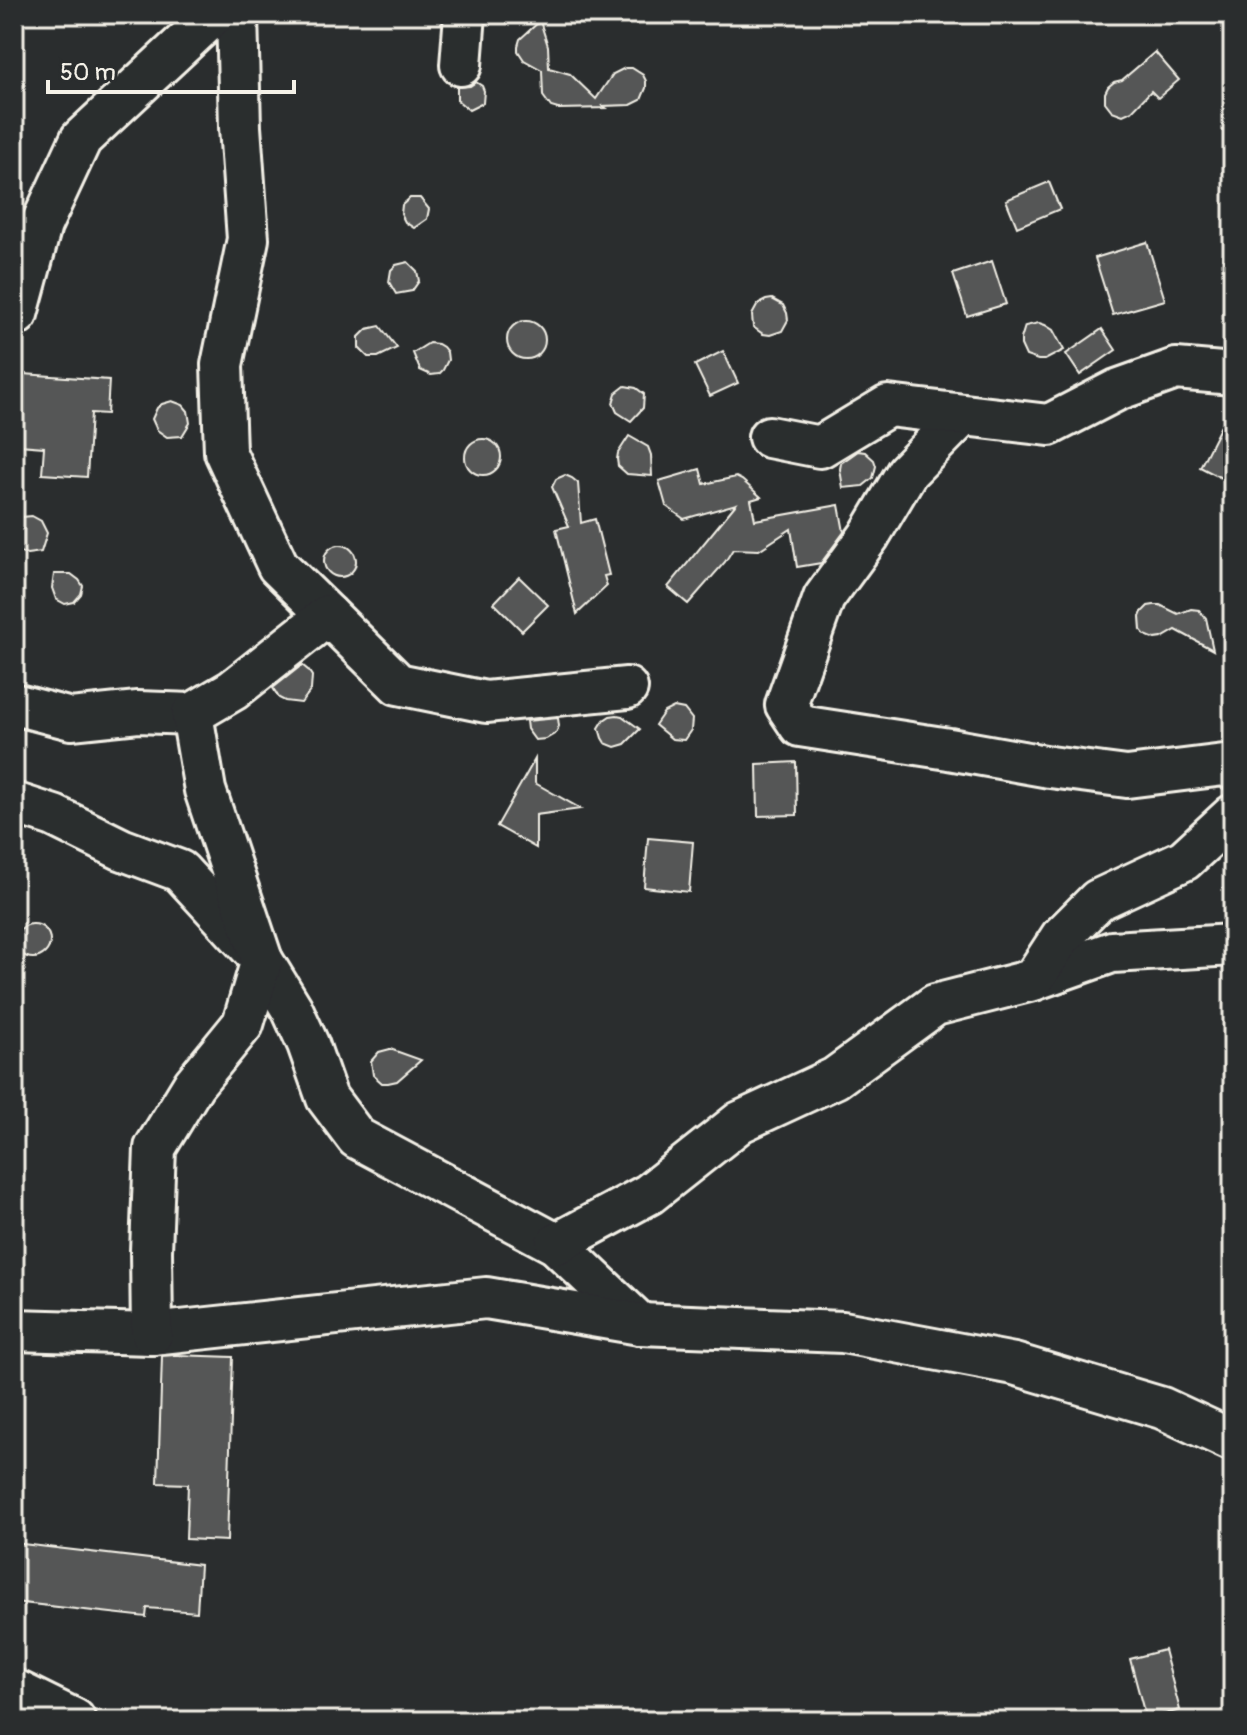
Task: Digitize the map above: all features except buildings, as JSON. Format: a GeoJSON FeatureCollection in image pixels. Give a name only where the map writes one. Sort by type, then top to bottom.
{"type":"FeatureCollection","features":[{"type":"Feature","properties":{"kind":"street"},"geometry":{"type":"LineString","coordinates":[[14,316],[41,225],[81,139],[215,14]]}},
{"type":"Feature","properties":{"kind":"street"},"geometry":{"type":"LineString","coordinates":[[237,14],[240,127],[248,239],[222,365],[225,452],[278,566],[398,684],[486,702],[627,688]]}},
{"type":"Feature","properties":{"kind":"street"},"geometry":{"type":"LineString","coordinates":[[461,65],[465,14]]}},
{"type":"Feature","properties":{"kind":"street"},"geometry":{"type":"LineString","coordinates":[[769,437],[820,447],[888,406],[1049,425],[1117,390],[1176,369],[1233,374]]}},
{"type":"Feature","properties":{"kind":"street"},"geometry":{"type":"LineString","coordinates":[[962,416],[907,472],[869,536],[824,598],[786,705],[800,726],[1127,777],[1224,765],[1233,769]]}},
{"type":"Feature","properties":{"kind":"street"},"geometry":{"type":"LineString","coordinates":[[14,704],[71,719],[138,712],[192,714],[233,690],[328,615]]}},
{"type":"Feature","properties":{"kind":"street"},"geometry":{"type":"LineString","coordinates":[[152,1334],[155,1148],[194,1084],[243,1024],[262,960],[205,790],[192,714]]}},
{"type":"Feature","properties":{"kind":"street"},"geometry":{"type":"LineString","coordinates":[[14,803],[54,816],[121,849],[180,871],[262,960],[292,1009],[327,1098],[357,1138],[556,1244],[640,1324]]}},
{"type":"Feature","properties":{"kind":"street"},"geometry":{"type":"LineString","coordinates":[[1033,980],[1061,937],[1098,900],[1184,860],[1233,815]]}},
{"type":"Feature","properties":{"kind":"street"},"geometry":{"type":"LineString","coordinates":[[556,1244],[649,1194],[740,1122],[835,1078],[935,1005],[1033,980],[1112,952],[1233,945]]}},
{"type":"Feature","properties":{"kind":"street"},"geometry":{"type":"LineString","coordinates":[[14,1330],[152,1334],[486,1298],[640,1324],[843,1332],[1014,1364],[1162,1408],[1233,1441]]}},
{"type":"Feature","properties":{"kind":"street"},"geometry":{"type":"LineString","coordinates":[[14,1692],[73,1721]]}}]}
